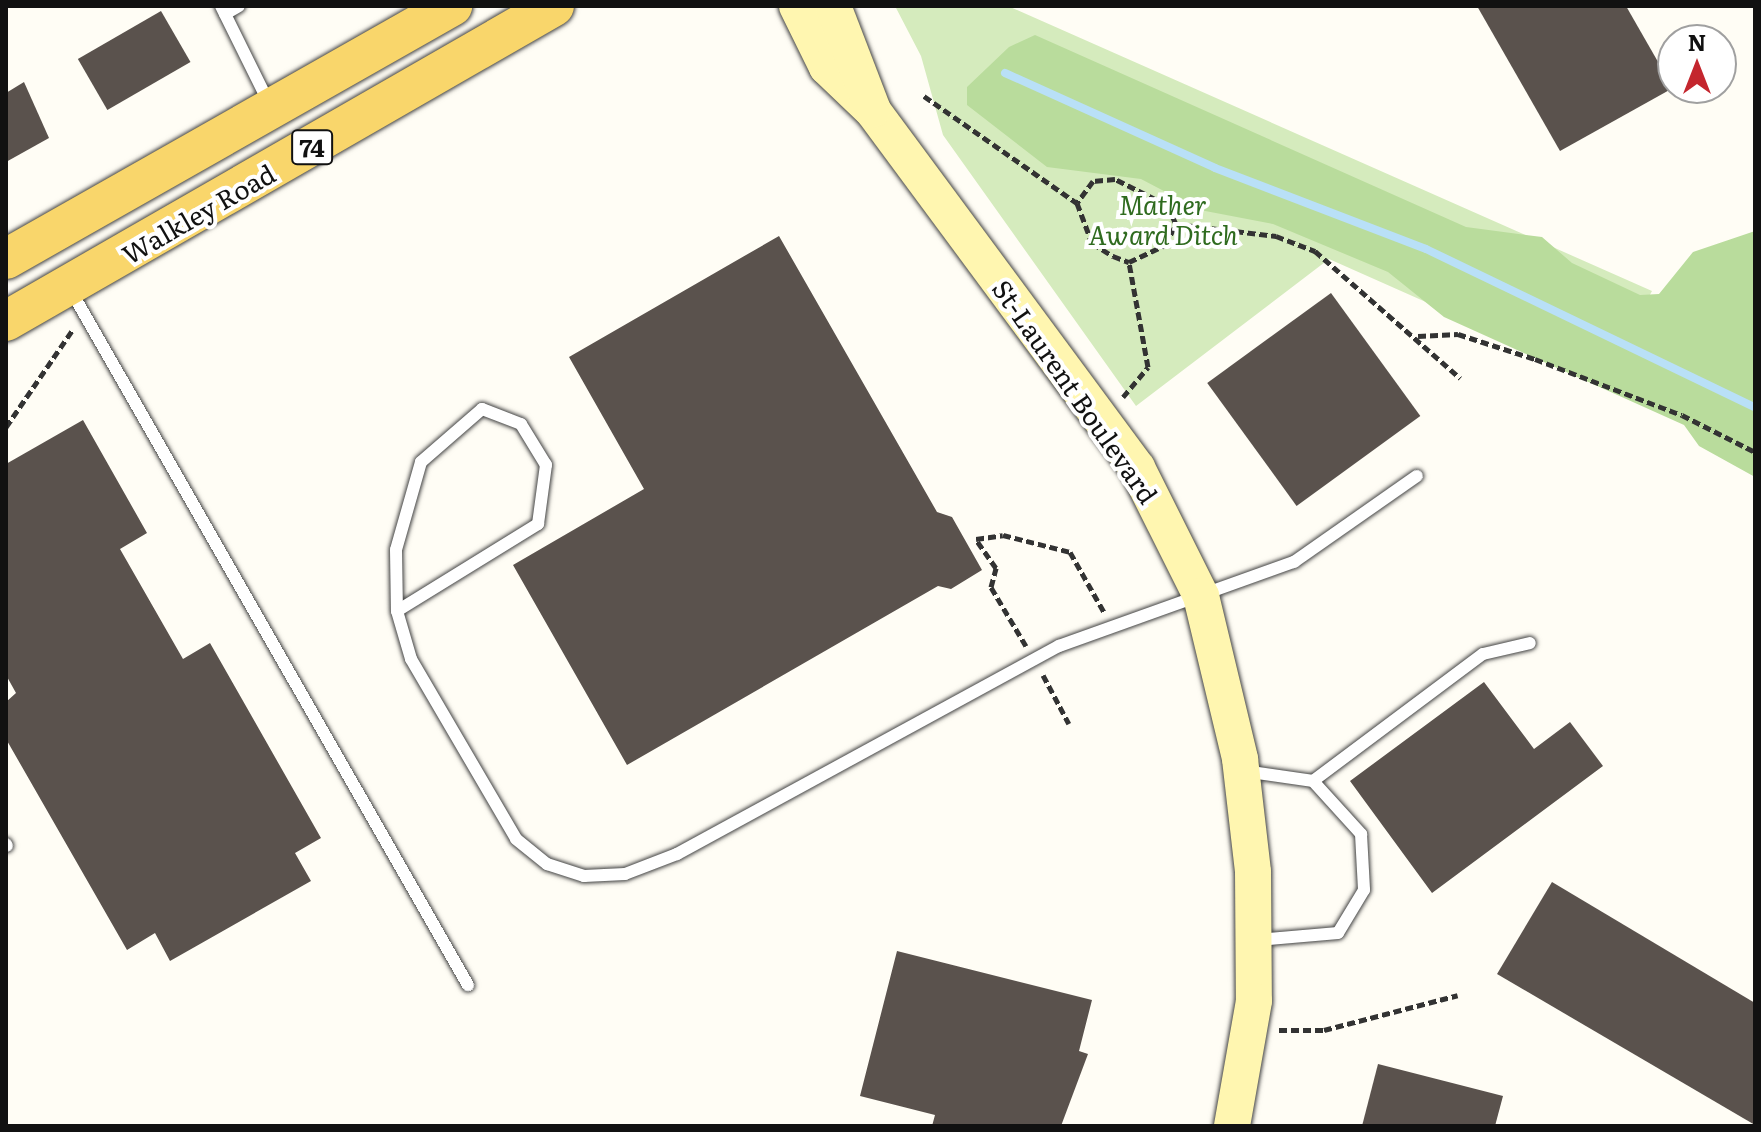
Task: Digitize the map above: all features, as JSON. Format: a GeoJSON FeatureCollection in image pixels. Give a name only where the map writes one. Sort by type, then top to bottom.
{"type":"FeatureCollection","features":[{"type":"Feature","properties":{"kind":"main road","name":"Walkley Road"},"geometry":{"type":"LineString","coordinates":[[6,259],[452,6]]}},
{"type":"Feature","properties":{"kind":"main road","name":"Walkley Road"},"geometry":{"type":"LineString","coordinates":[[6,321],[77,302],[315,146],[554,6]]}},
{"type":"Feature","properties":{"kind":"main road"},"geometry":{"type":"LineString","coordinates":[[279,104],[315,146]]}},
{"type":"Feature","properties":{"kind":"street","name":"St-Laurent Boulevard"},"geometry":{"type":"LineString","coordinates":[[797,6],[827,67],[873,111],[1137,468],[1201,596],[1241,771],[1254,940],[1250,1030],[1232,1126]]}},
{"type":"Feature","properties":{"kind":"street","name":"St-Laurent Boulevard"},"geometry":{"type":"LineString","coordinates":[[833,6],[873,111]]}},
{"type":"Feature","properties":{"kind":"lane"},"geometry":{"type":"LineString","coordinates":[[239,6],[223,10],[279,104]]}},
{"type":"Feature","properties":{"kind":"lane"},"geometry":{"type":"LineString","coordinates":[[77,302],[468,985]]}},
{"type":"Feature","properties":{"kind":"lane"},"geometry":{"type":"LineString","coordinates":[[397,611],[538,524],[546,465],[521,424],[482,409],[421,462],[396,550],[397,611],[411,659],[516,839],[547,864],[584,876],[625,874],[677,854],[1034,660],[1294,562],[1417,476]]}},
{"type":"Feature","properties":{"kind":"lane"},"geometry":{"type":"LineString","coordinates":[[1313,781],[1483,654],[1530,643]]}},
{"type":"Feature","properties":{"kind":"lane"},"geometry":{"type":"LineString","coordinates":[[1241,771],[1313,781],[1361,834],[1364,890],[1338,933],[1254,940]]}},
{"type":"Feature","properties":{"kind":"path"},"geometry":{"type":"LineString","coordinates":[[924,96],[1077,203],[1092,243],[1129,262]]}},
{"type":"Feature","properties":{"kind":"path"},"geometry":{"type":"LineString","coordinates":[[1077,203],[1093,181],[1115,179],[1167,205],[1176,224]]}},
{"type":"Feature","properties":{"kind":"path"},"geometry":{"type":"LineString","coordinates":[[1129,262],[1165,245],[1176,224]]}},
{"type":"Feature","properties":{"kind":"path"},"geometry":{"type":"LineString","coordinates":[[1176,224],[1276,236],[1315,251],[1418,336],[1460,378]]}},
{"type":"Feature","properties":{"kind":"path"},"geometry":{"type":"LineString","coordinates":[[1098,416],[1148,367],[1129,262]]}},
{"type":"Feature","properties":{"kind":"path"},"geometry":{"type":"LineString","coordinates":[[6,427],[77,302]]}},
{"type":"Feature","properties":{"kind":"path"},"geometry":{"type":"LineString","coordinates":[[1418,336],[1458,334],[1535,359],[1682,415],[1755,452]]}},
{"type":"Feature","properties":{"kind":"path"},"geometry":{"type":"LineString","coordinates":[[1069,724],[991,587],[996,568],[976,539],[1003,535],[1070,552],[1111,630]]}},
{"type":"Feature","properties":{"kind":"path"},"geometry":{"type":"LineString","coordinates":[[1250,1030],[1324,1030],[1458,995]]}},
{"type":"Feature","properties":{"kind":"green space","name":"Mather Award Ditch"},"geometry":{"type":"Polygon","coordinates":[[[895,6],[1008,6],[1652,291],[1639,315],[1673,412],[1329,259],[1136,406],[943,135],[921,56],[895,6]]]}},
{"type":"Feature","properties":{"kind":"green space"},"geometry":{"type":"Polygon","coordinates":[[[1035,35],[1466,227],[1542,237],[1572,263],[1640,295],[1659,294],[1693,252],[1755,231],[1755,477],[1699,446],[1684,425],[1444,317],[1388,272],[1273,224],[1200,210],[1141,179],[1047,167],[967,105],[967,87],[1009,47],[1035,35]]]}},
{"type":"Feature","properties":{"kind":"building"},"geometry":{"type":"Polygon","coordinates":[[[1477,6],[1626,6],[1657,60],[1657,97],[1560,151],[1477,6]]]}},
{"type":"Feature","properties":{"kind":"building"},"geometry":{"type":"Polygon","coordinates":[[[161,11],[190,62],[107,110],[78,59],[161,11]]]}},
{"type":"Feature","properties":{"kind":"building"},"geometry":{"type":"Polygon","coordinates":[[[24,82],[49,138],[6,162],[6,93],[24,82]]]}},
{"type":"Feature","properties":{"kind":"building"},"geometry":{"type":"Polygon","coordinates":[[[779,236],[937,512],[952,517],[982,570],[951,589],[938,586],[627,765],[513,565],[644,489],[569,357],[779,236]]]}},
{"type":"Feature","properties":{"kind":"building"},"geometry":{"type":"Polygon","coordinates":[[[1331,293],[1420,416],[1297,506],[1207,383],[1331,293]]]}},
{"type":"Feature","properties":{"kind":"building"},"geometry":{"type":"Polygon","coordinates":[[[83,420],[147,533],[120,549],[183,659],[210,643],[321,838],[295,853],[311,881],[170,961],[155,933],[127,950],[6,739],[6,702],[16,693],[6,675],[6,464],[83,420]]]}},
{"type":"Feature","properties":{"kind":"building"},"geometry":{"type":"Polygon","coordinates":[[[1484,682],[1534,749],[1570,722],[1603,766],[1432,893],[1350,781],[1484,682]]]}},
{"type":"Feature","properties":{"kind":"building"},"geometry":{"type":"Polygon","coordinates":[[[1552,882],[1755,1003],[1755,1125],[1497,974],[1552,882]]]}},
{"type":"Feature","properties":{"kind":"building"},"geometry":{"type":"Polygon","coordinates":[[[897,951],[1092,1000],[1079,1051],[1088,1054],[1061,1126],[932,1126],[935,1115],[860,1096],[897,951]]]}},
{"type":"Feature","properties":{"kind":"building"},"geometry":{"type":"Polygon","coordinates":[[[1378,1064],[1503,1096],[1495,1126],[1362,1126],[1378,1064]]]}},
{"type":"Feature","properties":{"kind":"waterway"},"geometry":{"type":"LineString","coordinates":[[1005,73],[1215,168],[1426,249],[1755,407]]}}]}
